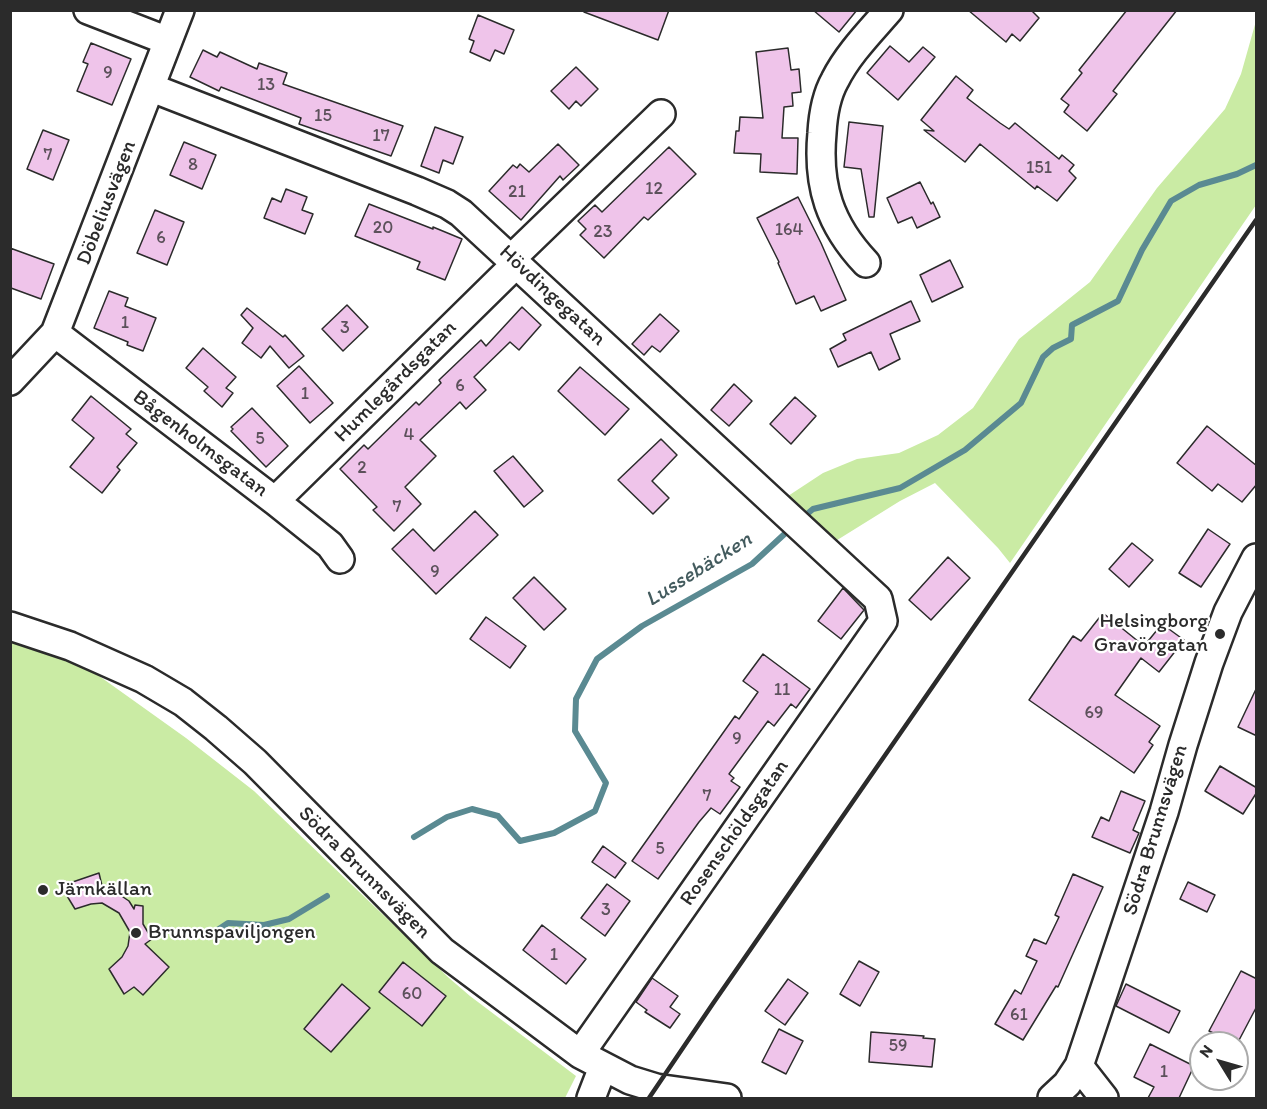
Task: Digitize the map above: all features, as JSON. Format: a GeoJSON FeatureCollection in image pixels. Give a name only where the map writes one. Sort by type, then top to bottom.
{"type":"FeatureCollection","features":[{"type":"Feature","properties":{"kind":"street"},"geometry":{"type":"LineString","coordinates":[[88,10],[168,41]]}},
{"type":"Feature","properties":{"kind":"street","name":"Döbeliusvägen"},"geometry":{"type":"LineString","coordinates":[[10,381],[55,333],[152,88],[180,10]]}},
{"type":"Feature","properties":{"kind":"street"},"geometry":{"type":"LineString","coordinates":[[866,264],[853,249],[827,202],[820,164],[822,123],[834,81],[856,49],[889,10]]}},
{"type":"Feature","properties":{"kind":"street","name":"Hövdingegatan"},"geometry":{"type":"LineString","coordinates":[[152,88],[447,204],[469,219],[878,599],[882,609]]}},
{"type":"Feature","properties":{"kind":"street","name":"Humlegårdsgatan"},"geometry":{"type":"LineString","coordinates":[[275,501],[661,114]]}},
{"type":"Feature","properties":{"kind":"street","name":"Bågenholmsgatan"},"geometry":{"type":"LineString","coordinates":[[55,333],[275,501],[330,545],[340,559]]}},
{"type":"Feature","properties":{"kind":"street","name":"Södra Brunnsvägen"},"geometry":{"type":"LineString","coordinates":[[1052,1098],[1079,1066],[1164,812],[1209,663],[1228,612],[1257,558]]}},
{"type":"Feature","properties":{"kind":"street","name":"Rosenschöldsgatan"},"geometry":{"type":"LineString","coordinates":[[591,1098],[592,1060],[884,621],[882,609]]}},
{"type":"Feature","properties":{"kind":"street","name":"Södra Brunnsvägen"},"geometry":{"type":"LineString","coordinates":[[10,626],[70,646],[144,679],[183,702],[255,762],[442,951],[592,1060],[647,1086],[680,1095],[727,1098]]}},
{"type":"Feature","properties":{"kind":"street"},"geometry":{"type":"LineString","coordinates":[[1079,1066],[1104,1098]]}},
{"type":"Feature","properties":{"kind":"green space"},"geometry":{"type":"Polygon","coordinates":[[[1256,21],[1256,205],[1010,563],[935,483],[900,501],[834,542],[788,496],[823,473],[857,459],[899,453],[938,435],[973,408],[1019,339],[1090,282],[1157,188],[1225,109],[1241,74],[1256,21]]]}},
{"type":"Feature","properties":{"kind":"green space"},"geometry":{"type":"Polygon","coordinates":[[[10,639],[66,658],[95,673],[186,738],[254,791],[449,978],[576,1076],[565,1098],[11,1098],[10,639]]]}},
{"type":"Feature","properties":{"kind":"building"},"geometry":{"type":"Polygon","coordinates":[[[584,10],[669,10],[658,40],[584,12],[584,10]]]}},
{"type":"Feature","properties":{"kind":"building"},"geometry":{"type":"Polygon","coordinates":[[[813,10],[857,10],[839,32],[813,10]]]}},
{"type":"Feature","properties":{"kind":"building"},"geometry":{"type":"Polygon","coordinates":[[[968,10],[1031,10],[1039,18],[1020,41],[1012,34],[1006,42],[968,10]]]}},
{"type":"Feature","properties":{"kind":"building"},"geometry":{"type":"Polygon","coordinates":[[[1127,10],[1177,10],[1113,91],[1117,94],[1087,131],[1064,112],[1069,105],[1061,99],[1082,73],[1079,70],[1127,10]]]}},
{"type":"Feature","properties":{"kind":"building"},"geometry":{"type":"Polygon","coordinates":[[[478,15],[514,30],[504,54],[495,50],[490,61],[470,52],[474,41],[469,39],[478,15]]]}},
{"type":"Feature","properties":{"kind":"building"},"geometry":{"type":"Polygon","coordinates":[[[91,43],[131,59],[112,105],[77,91],[88,64],[83,62],[91,43]]]}},
{"type":"Feature","properties":{"kind":"building"},"geometry":{"type":"Polygon","coordinates":[[[890,46],[909,62],[923,47],[935,57],[898,100],[867,73],[890,46]]]}},
{"type":"Feature","properties":{"kind":"building"},"geometry":{"type":"Polygon","coordinates":[[[788,48],[791,70],[799,69],[801,92],[792,93],[793,106],[784,107],[782,138],[798,138],[797,174],[760,172],[761,154],[734,153],[736,131],[739,131],[740,117],[763,118],[756,52],[788,48]]]}},
{"type":"Feature","properties":{"kind":"building"},"geometry":{"type":"Polygon","coordinates":[[[203,50],[217,57],[220,52],[257,69],[259,63],[287,73],[283,84],[403,126],[391,156],[299,124],[301,118],[221,87],[219,91],[190,77],[203,50]]]}},
{"type":"Feature","properties":{"kind":"building"},"geometry":{"type":"Polygon","coordinates":[[[576,67],[598,89],[581,106],[576,101],[569,109],[551,91],[576,67]]]}},
{"type":"Feature","properties":{"kind":"building"},"geometry":{"type":"Polygon","coordinates":[[[956,76],[973,90],[967,98],[1000,123],[1009,129],[1015,123],[1059,159],[1062,155],[1074,165],[1069,171],[1076,178],[1057,201],[1037,186],[1035,189],[980,144],[965,162],[924,130],[934,131],[921,120],[956,76]]]}},
{"type":"Feature","properties":{"kind":"building"},"geometry":{"type":"Polygon","coordinates":[[[849,122],[883,126],[874,217],[869,217],[861,169],[844,167],[849,122]]]}},
{"type":"Feature","properties":{"kind":"building"},"geometry":{"type":"Polygon","coordinates":[[[435,127],[463,137],[453,164],[443,160],[439,173],[421,166],[435,127]]]}},
{"type":"Feature","properties":{"kind":"building"},"geometry":{"type":"Polygon","coordinates":[[[43,130],[69,140],[53,180],[27,169],[43,130]]]}},
{"type":"Feature","properties":{"kind":"building"},"geometry":{"type":"Polygon","coordinates":[[[184,142],[216,155],[202,189],[170,175],[184,142]]]}},
{"type":"Feature","properties":{"kind":"building"},"geometry":{"type":"Polygon","coordinates":[[[558,144],[579,165],[563,180],[560,176],[521,220],[489,191],[513,165],[517,168],[520,164],[529,172],[558,144]]]}},
{"type":"Feature","properties":{"kind":"building"},"geometry":{"type":"Polygon","coordinates":[[[669,147],[696,174],[648,220],[644,217],[604,258],[580,235],[586,229],[578,221],[595,205],[602,212],[669,147]]]}},
{"type":"Feature","properties":{"kind":"building"},"geometry":{"type":"Polygon","coordinates":[[[920,182],[940,217],[917,228],[912,217],[898,223],[887,198],[920,182]]]}},
{"type":"Feature","properties":{"kind":"building"},"geometry":{"type":"Polygon","coordinates":[[[286,189],[307,197],[302,210],[313,214],[305,234],[264,218],[272,198],[281,202],[286,189]]]}},
{"type":"Feature","properties":{"kind":"building"},"geometry":{"type":"Polygon","coordinates":[[[798,197],[846,300],[821,311],[814,296],[796,304],[779,262],[757,218],[798,197]]]}},
{"type":"Feature","properties":{"kind":"building"},"geometry":{"type":"Polygon","coordinates":[[[369,204],[462,239],[445,280],[417,269],[420,262],[355,236],[369,204]]]}},
{"type":"Feature","properties":{"kind":"building"},"geometry":{"type":"Polygon","coordinates":[[[155,210],[184,222],[167,265],[137,253],[155,210]]]}},
{"type":"Feature","properties":{"kind":"building"},"geometry":{"type":"Polygon","coordinates":[[[10,248],[54,264],[41,299],[11,288],[10,248]]]}},
{"type":"Feature","properties":{"kind":"building"},"geometry":{"type":"Polygon","coordinates":[[[950,260],[963,287],[932,302],[920,275],[950,260]]]}},
{"type":"Feature","properties":{"kind":"building"},"geometry":{"type":"Polygon","coordinates":[[[109,291],[128,298],[125,306],[156,318],[143,351],[94,328],[109,291]]]}},
{"type":"Feature","properties":{"kind":"building"},"geometry":{"type":"Polygon","coordinates":[[[911,301],[920,321],[890,334],[900,359],[879,370],[871,352],[838,367],[830,349],[846,340],[843,334],[911,301]]]}},
{"type":"Feature","properties":{"kind":"building"},"geometry":{"type":"Polygon","coordinates":[[[347,305],[368,327],[343,351],[322,329],[347,305]]]}},
{"type":"Feature","properties":{"kind":"building"},"geometry":{"type":"Polygon","coordinates":[[[522,307],[541,325],[519,350],[510,342],[474,377],[486,390],[466,409],[460,402],[420,440],[436,456],[405,487],[421,504],[394,531],[373,510],[377,507],[340,469],[364,445],[368,449],[416,402],[419,405],[441,383],[439,380],[481,340],[486,346],[522,307]]]}},
{"type":"Feature","properties":{"kind":"building"},"geometry":{"type":"Polygon","coordinates":[[[247,308],[283,337],[285,335],[304,356],[289,368],[270,346],[261,358],[242,343],[253,328],[241,315],[247,308]]]}},
{"type":"Feature","properties":{"kind":"building"},"geometry":{"type":"Polygon","coordinates":[[[660,314],[679,331],[660,352],[652,346],[644,355],[632,344],[660,314]]]}},
{"type":"Feature","properties":{"kind":"building"},"geometry":{"type":"Polygon","coordinates":[[[203,348],[236,377],[226,388],[233,393],[222,407],[204,391],[208,387],[186,368],[203,348]]]}},
{"type":"Feature","properties":{"kind":"building"},"geometry":{"type":"Polygon","coordinates":[[[299,366],[333,403],[310,423],[277,386],[299,366]]]}},
{"type":"Feature","properties":{"kind":"building"},"geometry":{"type":"Polygon","coordinates":[[[580,367],[629,409],[605,435],[558,391],[580,367]]]}},
{"type":"Feature","properties":{"kind":"building"},"geometry":{"type":"Polygon","coordinates":[[[734,384],[752,401],[729,426],[711,410],[734,384]]]}},
{"type":"Feature","properties":{"kind":"building"},"geometry":{"type":"Polygon","coordinates":[[[91,396],[131,429],[126,434],[137,443],[117,467],[120,470],[102,493],[70,467],[94,438],[72,420],[91,396]]]}},
{"type":"Feature","properties":{"kind":"building"},"geometry":{"type":"Polygon","coordinates":[[[795,397],[816,416],[791,444],[770,424],[795,397]]]}},
{"type":"Feature","properties":{"kind":"building"},"geometry":{"type":"Polygon","coordinates":[[[252,408],[288,446],[266,467],[231,431],[233,429],[231,427],[252,408]]]}},
{"type":"Feature","properties":{"kind":"building"},"geometry":{"type":"Polygon","coordinates":[[[1207,426],[1257,466],[1257,484],[1242,502],[1218,484],[1212,491],[1177,463],[1207,426]]]}},
{"type":"Feature","properties":{"kind":"building"},"geometry":{"type":"Polygon","coordinates":[[[661,439],[677,455],[652,481],[669,498],[653,514],[618,480],[661,439]]]}},
{"type":"Feature","properties":{"kind":"building"},"geometry":{"type":"Polygon","coordinates":[[[513,456],[543,491],[524,507],[494,471],[513,456]]]}},
{"type":"Feature","properties":{"kind":"building"},"geometry":{"type":"Polygon","coordinates":[[[475,511],[498,535],[436,594],[392,549],[413,529],[434,551],[475,511]]]}},
{"type":"Feature","properties":{"kind":"building"},"geometry":{"type":"Polygon","coordinates":[[[1208,529],[1230,544],[1201,587],[1179,573],[1208,529]]]}},
{"type":"Feature","properties":{"kind":"building"},"geometry":{"type":"Polygon","coordinates":[[[1132,543],[1153,560],[1129,587],[1109,569],[1132,543]]]}},
{"type":"Feature","properties":{"kind":"building"},"geometry":{"type":"Polygon","coordinates":[[[948,557],[970,578],[931,620],[909,600],[948,557]]]}},
{"type":"Feature","properties":{"kind":"building"},"geometry":{"type":"Polygon","coordinates":[[[534,577],[566,609],[544,630],[513,598],[534,577]]]}},
{"type":"Feature","properties":{"kind":"building"},"geometry":{"type":"Polygon","coordinates":[[[843,588],[864,610],[841,639],[818,621],[843,588]]]}},
{"type":"Feature","properties":{"kind":"building"},"geometry":{"type":"Polygon","coordinates":[[[1103,613],[1144,646],[1162,624],[1184,640],[1159,672],[1141,658],[1115,695],[1160,726],[1149,742],[1153,745],[1134,773],[1029,700],[1073,636],[1081,641],[1103,613]]]}},
{"type":"Feature","properties":{"kind":"building"},"geometry":{"type":"Polygon","coordinates":[[[486,617],[526,646],[510,668],[470,639],[486,617]]]}},
{"type":"Feature","properties":{"kind":"building"},"geometry":{"type":"Polygon","coordinates":[[[763,654],[810,689],[796,708],[791,704],[774,726],[768,721],[729,774],[734,778],[731,781],[740,787],[720,814],[711,808],[658,879],[632,861],[735,716],[739,719],[758,692],[743,681],[763,654]]]}},
{"type":"Feature","properties":{"kind":"building"},"geometry":{"type":"Polygon","coordinates":[[[1257,687],[1257,736],[1238,727],[1257,687]]]}},
{"type":"Feature","properties":{"kind":"building"},"geometry":{"type":"Polygon","coordinates":[[[1220,766],[1257,788],[1257,792],[1243,814],[1205,791],[1220,766]]]}},
{"type":"Feature","properties":{"kind":"building"},"geometry":{"type":"Polygon","coordinates":[[[1121,791],[1145,801],[1133,830],[1139,833],[1130,853],[1092,837],[1101,817],[1109,821],[1121,791]]]}},
{"type":"Feature","properties":{"kind":"building"},"geometry":{"type":"Polygon","coordinates":[[[603,846],[626,863],[615,878],[592,862],[603,846]]]}},
{"type":"Feature","properties":{"kind":"building","name":"Brunnspaviljongen"},"geometry":{"type":"Polygon","coordinates":[[[99,873],[103,890],[120,895],[129,901],[134,909],[135,905],[143,906],[143,924],[152,939],[145,944],[169,967],[143,995],[134,987],[124,994],[109,969],[122,957],[128,946],[130,932],[119,913],[102,903],[75,909],[61,886],[99,873]]]}},
{"type":"Feature","properties":{"kind":"building"},"geometry":{"type":"Polygon","coordinates":[[[1073,874],[1103,887],[1058,987],[1056,986],[1023,1040],[995,1024],[1015,990],[1021,994],[1037,961],[1026,956],[1034,939],[1046,944],[1059,917],[1055,915],[1073,874]]]}},
{"type":"Feature","properties":{"kind":"building"},"geometry":{"type":"Polygon","coordinates":[[[1188,882],[1215,895],[1207,912],[1180,899],[1188,882]]]}},
{"type":"Feature","properties":{"kind":"building"},"geometry":{"type":"Polygon","coordinates":[[[607,884],[630,901],[605,936],[581,918],[607,884]]]}},
{"type":"Feature","properties":{"kind":"building"},"geometry":{"type":"Polygon","coordinates":[[[542,925],[586,959],[566,984],[523,950],[542,925]]]}},
{"type":"Feature","properties":{"kind":"building"},"geometry":{"type":"Polygon","coordinates":[[[859,961],[879,972],[860,1006],[840,994],[859,961]]]}},
{"type":"Feature","properties":{"kind":"building"},"geometry":{"type":"Polygon","coordinates":[[[403,962],[446,996],[422,1026],[379,992],[403,962]]]}},
{"type":"Feature","properties":{"kind":"building"},"geometry":{"type":"Polygon","coordinates":[[[1241,971],[1257,979],[1257,1006],[1244,1031],[1209,1031],[1241,971]]]}},
{"type":"Feature","properties":{"kind":"building"},"geometry":{"type":"Polygon","coordinates":[[[652,978],[678,996],[670,1007],[680,1014],[670,1028],[645,1012],[647,1010],[636,1002],[652,978]]]}},
{"type":"Feature","properties":{"kind":"building"},"geometry":{"type":"Polygon","coordinates":[[[788,979],[808,993],[785,1025],[765,1011],[788,979]]]}},
{"type":"Feature","properties":{"kind":"building"},"geometry":{"type":"Polygon","coordinates":[[[342,984],[370,1008],[331,1052],[304,1029],[342,984]]]}},
{"type":"Feature","properties":{"kind":"building"},"geometry":{"type":"Polygon","coordinates":[[[1126,984],[1180,1011],[1169,1033],[1116,1006],[1126,984]]]}},
{"type":"Feature","properties":{"kind":"building"},"geometry":{"type":"Polygon","coordinates":[[[779,1029],[803,1041],[786,1074],[762,1062],[779,1029]]]}},
{"type":"Feature","properties":{"kind":"building"},"geometry":{"type":"Polygon","coordinates":[[[871,1032],[935,1039],[932,1067],[869,1062],[871,1032]]]}},
{"type":"Feature","properties":{"kind":"building"},"geometry":{"type":"Polygon","coordinates":[[[1150,1044],[1189,1064],[1189,1077],[1179,1098],[1148,1098],[1154,1087],[1134,1077],[1150,1044]]]}},
{"type":"Feature","properties":{"kind":"waterway","name":"Lussebäcken"},"geometry":{"type":"LineString","coordinates":[[801,519],[813,509],[900,488],[965,450],[1021,403],[1043,357],[1053,348],[1071,339],[1072,325],[1118,301],[1142,250],[1171,201],[1199,185],[1237,174],[1256,165]]}},
{"type":"Feature","properties":{"kind":"waterway","name":"Lussebäcken"},"geometry":{"type":"LineString","coordinates":[[414,837],[447,817],[472,809],[498,816],[520,841],[554,833],[595,811],[606,783],[575,731],[576,699],[597,659],[642,626],[752,564],[791,528]]}},
{"type":"Feature","properties":{"kind":"waterway","name":"Lussebäcken"},"geometry":{"type":"LineString","coordinates":[[210,935],[228,923],[264,925],[289,919],[327,896]]}},
{"type":"Feature","properties":{"kind":"railway"},"geometry":{"type":"LineString","coordinates":[[649,1098],[1256,220]]}},
{"type":"Feature","properties":{"kind":"place","name":"Helsingborg Gravörgatan"},"geometry":{"type":"Point","coordinates":[1220,634]}},
{"type":"Feature","properties":{"kind":"place","name":"Järnkällan"},"geometry":{"type":"Point","coordinates":[43,890]}},
{"type":"Feature","properties":{"kind":"place","name":"Brunnspaviljongen"},"geometry":{"type":"Point","coordinates":[136,933]}}]}
